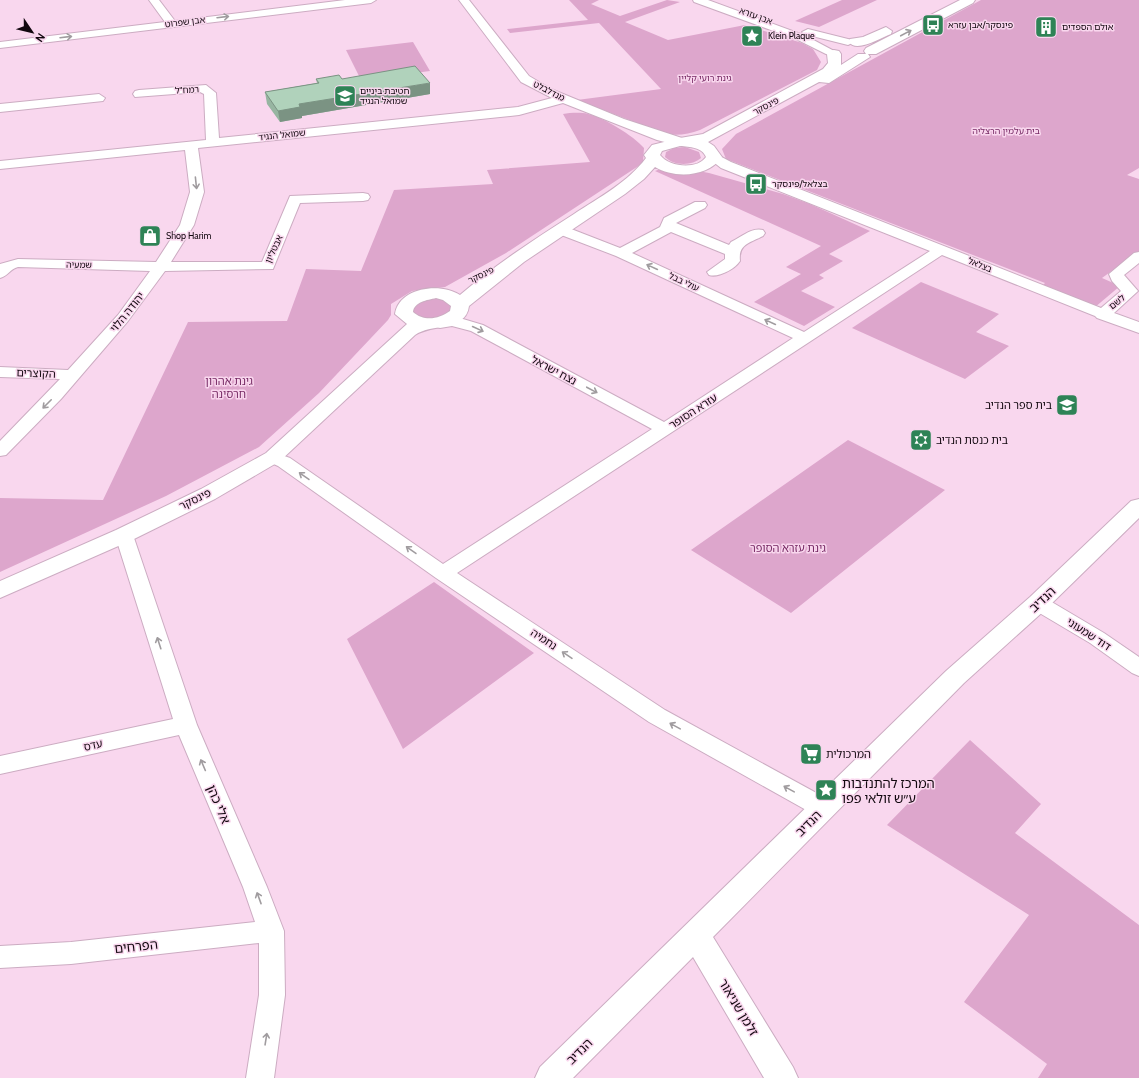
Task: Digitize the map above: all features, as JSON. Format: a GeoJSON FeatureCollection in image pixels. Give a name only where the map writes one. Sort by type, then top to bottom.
{"type":"FeatureCollection","features":[{"type":"Feature","properties":{"kind":"street"},"geometry":{"type":"LineString","coordinates":[[154,0],[171,23]]}},
{"type":"Feature","properties":{"kind":"street","name":"אבן שפרוט"},"geometry":{"type":"LineString","coordinates":[[0,45],[171,23],[371,0]]}},
{"type":"Feature","properties":{"kind":"street","name":"מנדלבלט"},"geometry":{"type":"LineString","coordinates":[[464,0],[525,79],[563,99],[620,122],[661,137],[682,142]]}},
{"type":"Feature","properties":{"kind":"street","name":"אבן עזרא"},"geometry":{"type":"LineString","coordinates":[[698,0],[802,38],[832,53]]}},
{"type":"Feature","properties":{"kind":"street","name":"אבן עזרא"},"geometry":{"type":"LineString","coordinates":[[712,0],[770,21],[851,42]]}},
{"type":"Feature","properties":{"kind":"street"},"geometry":{"type":"LineString","coordinates":[[851,42],[866,46],[867,54],[851,58],[832,53],[828,47],[831,45],[851,42],[866,41],[948,0]]}},
{"type":"Feature","properties":{"kind":"street","name":"פינסקר"},"geometry":{"type":"LineString","coordinates":[[694,169],[708,164],[718,143],[734,130],[867,54],[969,0]]}},
{"type":"Feature","properties":{"kind":"street","name":"פינסקר"},"geometry":{"type":"LineString","coordinates":[[0,590],[124,535],[208,494],[273,457],[407,332],[418,326],[454,317],[458,313],[460,304],[520,256],[606,200],[638,176],[649,166],[653,155],[663,145],[707,138],[828,72],[835,63],[832,53]]}},
{"type":"Feature","properties":{"kind":"street","name":"רמח\"ל"},"geometry":{"type":"LineString","coordinates":[[139,94],[202,88],[207,90],[210,93],[213,142]]}},
{"type":"Feature","properties":{"kind":"street"},"geometry":{"type":"LineString","coordinates":[[0,108],[99,98]]}},
{"type":"Feature","properties":{"kind":"street","name":"שמואל הנגיד"},"geometry":{"type":"LineString","coordinates":[[0,165],[519,111],[563,99]]}},
{"type":"Feature","properties":{"kind":"street","name":"מנדלבלט"},"geometry":{"type":"LineString","coordinates":[[620,122],[648,141],[652,146],[653,155]]}},
{"type":"Feature","properties":{"kind":"street"},"geometry":{"type":"LineString","coordinates":[[682,142],[704,146],[713,155]]}},
{"type":"Feature","properties":{"kind":"street","name":"יהודה הלוי"},"geometry":{"type":"LineString","coordinates":[[0,451],[55,395],[123,318],[161,266],[187,225],[197,192],[191,144]]}},
{"type":"Feature","properties":{"kind":"street"},"geometry":{"type":"LineString","coordinates":[[653,155],[662,165],[677,169],[694,169]]}},
{"type":"Feature","properties":{"kind":"street","name":"בצלאל"},"geometry":{"type":"LineString","coordinates":[[713,155],[726,165],[821,201],[1139,328]]}},
{"type":"Feature","properties":{"kind":"street","name":"פינסקר"},"geometry":{"type":"LineString","coordinates":[[606,200],[652,177],[677,169]]}},
{"type":"Feature","properties":{"kind":"street","name":"בצלאל"},"geometry":{"type":"LineString","coordinates":[[694,169],[720,172],[821,201]]}},
{"type":"Feature","properties":{"kind":"street","name":"אבטליון"},"geometry":{"type":"LineString","coordinates":[[161,266],[268,266],[295,198],[363,197]]}},
{"type":"Feature","properties":{"kind":"street"},"geometry":{"type":"LineString","coordinates":[[621,254],[666,229],[669,221],[700,205]]}},
{"type":"Feature","properties":{"kind":"street"},"geometry":{"type":"LineString","coordinates":[[668,224],[732,252]]}},
{"type":"Feature","properties":{"kind":"street","name":"עולי בבל"},"geometry":{"type":"LineString","coordinates":[[561,230],[621,254],[805,338]]}},
{"type":"Feature","properties":{"kind":"street"},"geometry":{"type":"LineString","coordinates":[[714,272],[733,261],[732,252],[736,245],[758,233]]}},
{"type":"Feature","properties":{"kind":"street","name":"עזרא הסופר"},"geometry":{"type":"LineString","coordinates":[[443,573],[942,249]]}},
{"type":"Feature","properties":{"kind":"street","name":"פינסקר"},"geometry":{"type":"LineString","coordinates":[[365,370],[401,318],[404,306],[408,301],[414,297],[432,293],[441,294],[520,256]]}},
{"type":"Feature","properties":{"kind":"street","name":"לשם"},"geometry":{"type":"LineString","coordinates":[[1102,314],[1133,289],[1117,278],[1116,274],[1139,256]]}},
{"type":"Feature","properties":{"kind":"street","name":"שמעיה"},"geometry":{"type":"LineString","coordinates":[[0,274],[6,266],[18,263],[161,266]]}},
{"type":"Feature","properties":{"kind":"street"},"geometry":{"type":"LineString","coordinates":[[441,294],[456,299],[460,304]]}},
{"type":"Feature","properties":{"kind":"street"},"geometry":{"type":"LineString","coordinates":[[403,311],[405,316],[411,320],[434,323]]}},
{"type":"Feature","properties":{"kind":"street","name":"נצח ישראל"},"geometry":{"type":"LineString","coordinates":[[434,323],[453,322],[477,328],[665,429]]}},
{"type":"Feature","properties":{"kind":"street","name":"הקוצרים"},"geometry":{"type":"LineString","coordinates":[[0,372],[73,375]]}},
{"type":"Feature","properties":{"kind":"street","name":"נחמיה"},"geometry":{"type":"LineString","coordinates":[[273,457],[284,462],[443,573],[656,716],[823,808]]}},
{"type":"Feature","properties":{"kind":"street","name":"הנדיב"},"geometry":{"type":"LineString","coordinates":[[552,1078],[955,677],[1038,603],[1139,506]]}},
{"type":"Feature","properties":{"kind":"street","name":"אלי כהן"},"geometry":{"type":"LineString","coordinates":[[124,535],[186,725],[255,887],[271,931],[272,995],[260,1078]]}},
{"type":"Feature","properties":{"kind":"street","name":"דוד שמעוני"},"geometry":{"type":"LineString","coordinates":[[1038,603],[1097,638],[1139,668]]}},
{"type":"Feature","properties":{"kind":"street","name":"עדס"},"geometry":{"type":"LineString","coordinates":[[0,765],[186,725]]}},
{"type":"Feature","properties":{"kind":"street","name":"הפרחים"},"geometry":{"type":"LineString","coordinates":[[0,957],[70,952],[271,931]]}},
{"type":"Feature","properties":{"kind":"street","name":"זלמן שניאור"},"geometry":{"type":"LineString","coordinates":[[696,935],[782,1078]]}},
{"type":"Feature","properties":{"kind":"green space","name":"גינת רועי קליין"},"geometry":{"type":"Polygon","coordinates":[[[569,0],[599,0],[591,4],[620,16],[667,0],[680,2],[625,22],[668,40],[745,25],[802,43],[813,49],[821,62],[817,70],[700,130],[692,133],[675,135],[666,134],[577,100],[661,89],[599,23],[510,33],[507,29],[588,20],[569,0]]]}},
{"type":"Feature","properties":{"kind":"green space"},"geometry":{"type":"Polygon","coordinates":[[[842,0],[877,0],[819,27],[795,21],[842,0]]]}},
{"type":"Feature","properties":{"kind":"green space","name":"בית עלמין הרצליה"},"geometry":{"type":"Polygon","coordinates":[[[981,0],[1139,0],[1139,168],[1127,175],[1139,179],[1139,251],[1102,278],[1120,286],[1094,308],[1041,287],[1045,283],[726,159],[722,149],[736,134],[981,0]]]}},
{"type":"Feature","properties":{"kind":"green space"},"geometry":{"type":"Polygon","coordinates":[[[413,42],[430,71],[361,80],[346,50],[413,42]]]}},
{"type":"Feature","properties":{"kind":"green space","name":"גינת אהרון חרסינה"},"geometry":{"type":"Polygon","coordinates":[[[563,114],[588,114],[602,119],[618,128],[633,138],[644,148],[643,163],[506,253],[445,287],[412,291],[391,304],[391,315],[388,320],[319,393],[259,447],[166,496],[0,572],[0,498],[103,500],[188,322],[287,321],[306,269],[361,271],[394,190],[493,184],[487,170],[590,162],[563,114]]]}},
{"type":"Feature","properties":{"kind":"green space"},"geometry":{"type":"Polygon","coordinates":[[[685,147],[699,152],[701,158],[688,164],[683,164],[673,162],[665,157],[666,152],[674,148],[685,147]]]}},
{"type":"Feature","properties":{"kind":"green space"},"geometry":{"type":"Polygon","coordinates":[[[663,168],[682,168],[709,173],[783,194],[810,204],[870,231],[829,254],[843,261],[819,275],[824,278],[801,291],[835,307],[804,326],[754,302],[801,274],[786,267],[821,246],[655,171],[663,168]]]}},
{"type":"Feature","properties":{"kind":"green space"},"geometry":{"type":"Polygon","coordinates":[[[921,282],[999,314],[976,332],[1009,346],[965,379],[852,328],[921,282]]]}},
{"type":"Feature","properties":{"kind":"green space"},"geometry":{"type":"Polygon","coordinates":[[[428,297],[449,300],[454,311],[431,320],[413,316],[411,305],[428,297]]]}},
{"type":"Feature","properties":{"kind":"green space","name":"גינת עזרא הסופר"},"geometry":{"type":"Polygon","coordinates":[[[848,440],[945,490],[791,613],[691,550],[848,440]]]}},
{"type":"Feature","properties":{"kind":"green space"},"geometry":{"type":"Polygon","coordinates":[[[434,582],[534,653],[403,749],[347,639],[434,582]]]}},
{"type":"Feature","properties":{"kind":"green space"},"geometry":{"type":"Polygon","coordinates":[[[970,740],[1041,804],[1015,833],[1139,925],[1139,1078],[1038,1078],[1047,1064],[964,1002],[1029,915],[887,825],[970,740]]]}},
{"type":"Feature","properties":{"kind":"building"},"geometry":{"type":"Polygon","coordinates":[[[415,66],[430,83],[299,104],[300,107],[278,111],[265,92],[319,83],[316,79],[339,75],[342,79],[415,66]]]}},
{"type":"Feature","properties":{"kind":"place","name":"פינסקר/אבן עזרא"},"geometry":{"type":"Point","coordinates":[933,25]}},
{"type":"Feature","properties":{"kind":"place","name":"אולם הספדים"},"geometry":{"type":"Point","coordinates":[1046,27]}},
{"type":"Feature","properties":{"kind":"place","name":"Klein Plaque"},"geometry":{"type":"Point","coordinates":[752,36]}},
{"type":"Feature","properties":{"kind":"place","name":"חטיבת ביניים שמואל הנגיד"},"geometry":{"type":"Point","coordinates":[345,96]}},
{"type":"Feature","properties":{"kind":"place","name":"בצלאל/פינסקר"},"geometry":{"type":"Point","coordinates":[756,184]}},
{"type":"Feature","properties":{"kind":"place","name":"Shop Harim"},"geometry":{"type":"Point","coordinates":[150,236]}},
{"type":"Feature","properties":{"kind":"place","name":"בית ספר הנדיב"},"geometry":{"type":"Point","coordinates":[1067,405]}},
{"type":"Feature","properties":{"kind":"place","name":"בית כנסת הנדיב"},"geometry":{"type":"Point","coordinates":[921,440]}},
{"type":"Feature","properties":{"kind":"place","name":"המרכולית"},"geometry":{"type":"Point","coordinates":[811,754]}},
{"type":"Feature","properties":{"kind":"place","name":"המרכז להתנדבות ע״ש זולאי פפו"},"geometry":{"type":"Point","coordinates":[826,790]}}]}
